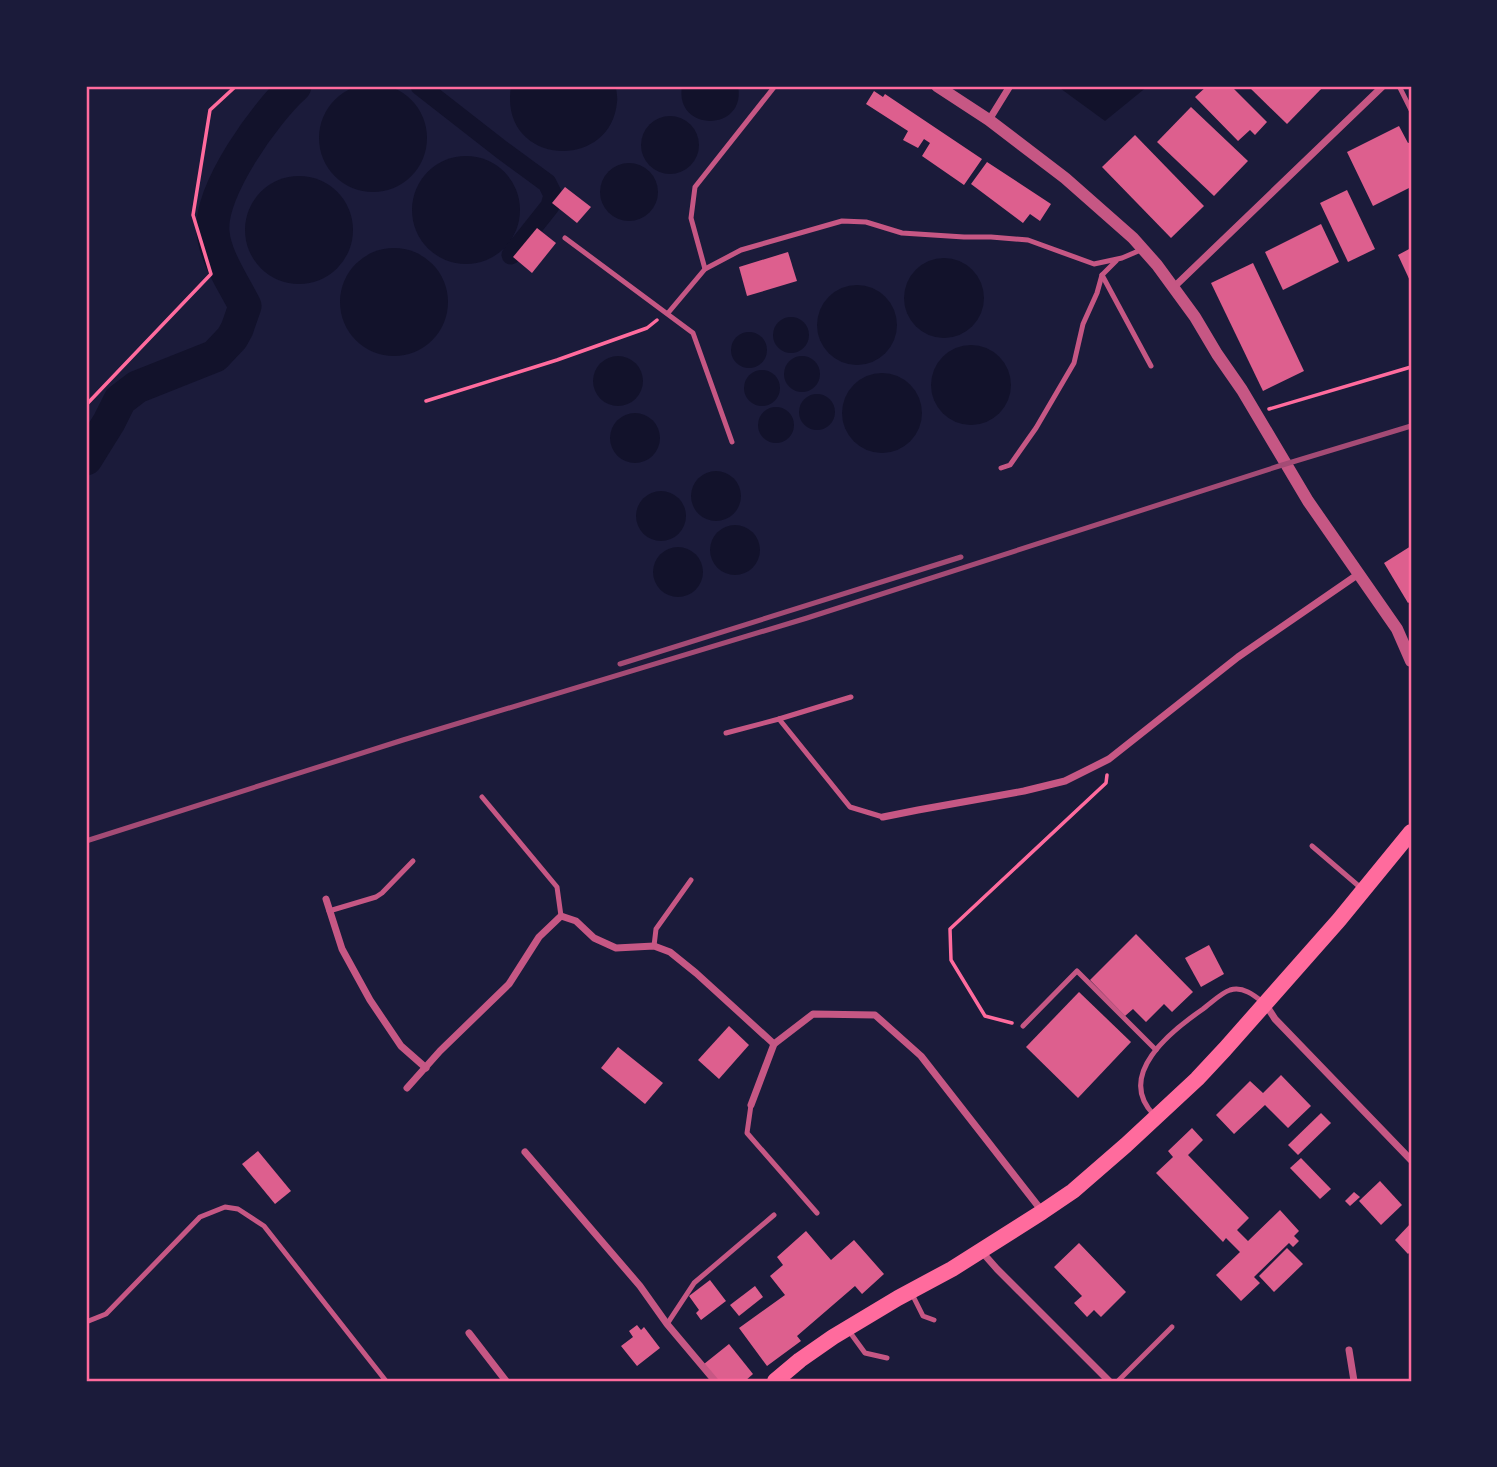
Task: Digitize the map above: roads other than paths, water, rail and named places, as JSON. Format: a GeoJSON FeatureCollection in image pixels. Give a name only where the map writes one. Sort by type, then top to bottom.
{"type":"FeatureCollection","features":[{"type":"Feature","properties":{"kind":"main road"},"geometry":{"type":"LineString","coordinates":[[775,1381],[847,1328],[981,1251],[1073,1191],[1197,1079],[1364,890],[1411,832]]}},
{"type":"Feature","properties":{"kind":"street"},"geometry":{"type":"LineString","coordinates":[[937,86],[989,120],[1065,178],[1143,249],[1174,287],[1242,390],[1308,501],[1397,629],[1411,661]]}},
{"type":"Feature","properties":{"kind":"street"},"geometry":{"type":"LineString","coordinates":[[989,120],[1010,86]]}},
{"type":"Feature","properties":{"kind":"street"},"geometry":{"type":"LineString","coordinates":[[1174,287],[1383,86]]}},
{"type":"Feature","properties":{"kind":"street"},"geometry":{"type":"LineString","coordinates":[[883,817],[1065,781],[1109,759],[1238,657],[1360,573]]}},
{"type":"Feature","properties":{"kind":"street"},"geometry":{"type":"LineString","coordinates":[[326,900],[342,949],[370,1000],[401,1046],[426,1068]]}},
{"type":"Feature","properties":{"kind":"street"},"geometry":{"type":"LineString","coordinates":[[407,1088],[509,984],[538,937],[561,916],[576,921],[594,938],[616,948],[654,946],[670,952],[774,1044]]}},
{"type":"Feature","properties":{"kind":"street"},"geometry":{"type":"LineString","coordinates":[[1265,1004],[1275,1018],[1411,1160]]}},
{"type":"Feature","properties":{"kind":"street"},"geometry":{"type":"LineString","coordinates":[[751,1105],[774,1044],[813,1014],[875,1015],[921,1056],[1042,1212]]}},
{"type":"Feature","properties":{"kind":"street"},"geometry":{"type":"LineString","coordinates":[[526,1152],[640,1286],[667,1324],[715,1381]]}},
{"type":"Feature","properties":{"kind":"street"},"geometry":{"type":"LineString","coordinates":[[981,1251],[1109,1381]]}},
{"type":"Feature","properties":{"kind":"street"},"geometry":{"type":"LineString","coordinates":[[469,1333],[506,1381]]}},
{"type":"Feature","properties":{"kind":"street"},"geometry":{"type":"LineString","coordinates":[[1349,1350],[1354,1381]]}},
{"type":"Feature","properties":{"kind":"lane"},"geometry":{"type":"LineString","coordinates":[[705,269],[691,218],[695,187],[775,86]]}},
{"type":"Feature","properties":{"kind":"lane"},"geometry":{"type":"LineString","coordinates":[[1399,86],[1411,110]]}},
{"type":"Feature","properties":{"kind":"lane"},"geometry":{"type":"LineString","coordinates":[[668,313],[705,269],[741,250],[842,221],[866,222],[902,233],[1028,240],[1094,264],[1143,249]]}},
{"type":"Feature","properties":{"kind":"lane"},"geometry":{"type":"LineString","coordinates":[[565,238],[694,333],[732,442]]}},
{"type":"Feature","properties":{"kind":"lane"},"geometry":{"type":"LineString","coordinates":[[1001,468],[1010,465],[1036,428],[1074,363],[1083,324],[1102,275],[1118,258]]}},
{"type":"Feature","properties":{"kind":"lane"},"geometry":{"type":"LineString","coordinates":[[1102,275],[1151,366]]}},
{"type":"Feature","properties":{"kind":"lane"},"geometry":{"type":"LineString","coordinates":[[726,733],[851,697]]}},
{"type":"Feature","properties":{"kind":"lane"},"geometry":{"type":"LineString","coordinates":[[779,719],[850,807],[883,817]]}},
{"type":"Feature","properties":{"kind":"lane"},"geometry":{"type":"LineString","coordinates":[[482,797],[557,887],[561,916]]}},
{"type":"Feature","properties":{"kind":"lane"},"geometry":{"type":"LineString","coordinates":[[1312,846],[1364,890]]}},
{"type":"Feature","properties":{"kind":"lane"},"geometry":{"type":"LineString","coordinates":[[329,911],[376,897],[413,861]]}},
{"type":"Feature","properties":{"kind":"lane"},"geometry":{"type":"LineString","coordinates":[[654,946],[656,929],[691,880]]}},
{"type":"Feature","properties":{"kind":"lane"},"geometry":{"type":"LineString","coordinates":[[1023,1026],[1077,971],[1156,1050]]}},
{"type":"Feature","properties":{"kind":"lane"},"geometry":{"type":"LineString","coordinates":[[1156,1117],[1146,1107],[1139,1086],[1143,1068],[1179,1026],[1229,990],[1244,989],[1265,1004]]}},
{"type":"Feature","properties":{"kind":"lane"},"geometry":{"type":"LineString","coordinates":[[751,1105],[747,1133],[817,1213]]}},
{"type":"Feature","properties":{"kind":"lane"},"geometry":{"type":"LineString","coordinates":[[86,1322],[106,1314],[201,1217],[225,1207],[238,1209],[264,1226],[386,1381]]}},
{"type":"Feature","properties":{"kind":"lane"},"geometry":{"type":"LineString","coordinates":[[667,1324],[694,1283],[774,1214]]}},
{"type":"Feature","properties":{"kind":"lane"},"geometry":{"type":"LineString","coordinates":[[911,1291],[923,1316],[934,1320]]}},
{"type":"Feature","properties":{"kind":"lane"},"geometry":{"type":"LineString","coordinates":[[1118,1381],[1172,1327]]}},
{"type":"Feature","properties":{"kind":"lane"},"geometry":{"type":"LineString","coordinates":[[847,1328],[865,1353],[887,1358]]}},
{"type":"Feature","properties":{"kind":"waterway"},"geometry":{"type":"LineString","coordinates":[[86,459],[120,400],[137,387],[215,356],[232,338],[245,306],[217,251],[213,232],[214,215],[229,175],[241,154],[269,114],[295,86]]}},
{"type":"Feature","properties":{"kind":"waterway"},"geometry":{"type":"LineString","coordinates":[[420,86],[547,183],[553,195],[550,206],[511,255]]}},
{"type":"Feature","properties":{"kind":"railway"},"geometry":{"type":"LineString","coordinates":[[86,841],[403,740],[807,618],[1411,426]]}},
{"type":"Feature","properties":{"kind":"railway"},"geometry":{"type":"LineString","coordinates":[[620,664],[961,557]]}}]}
